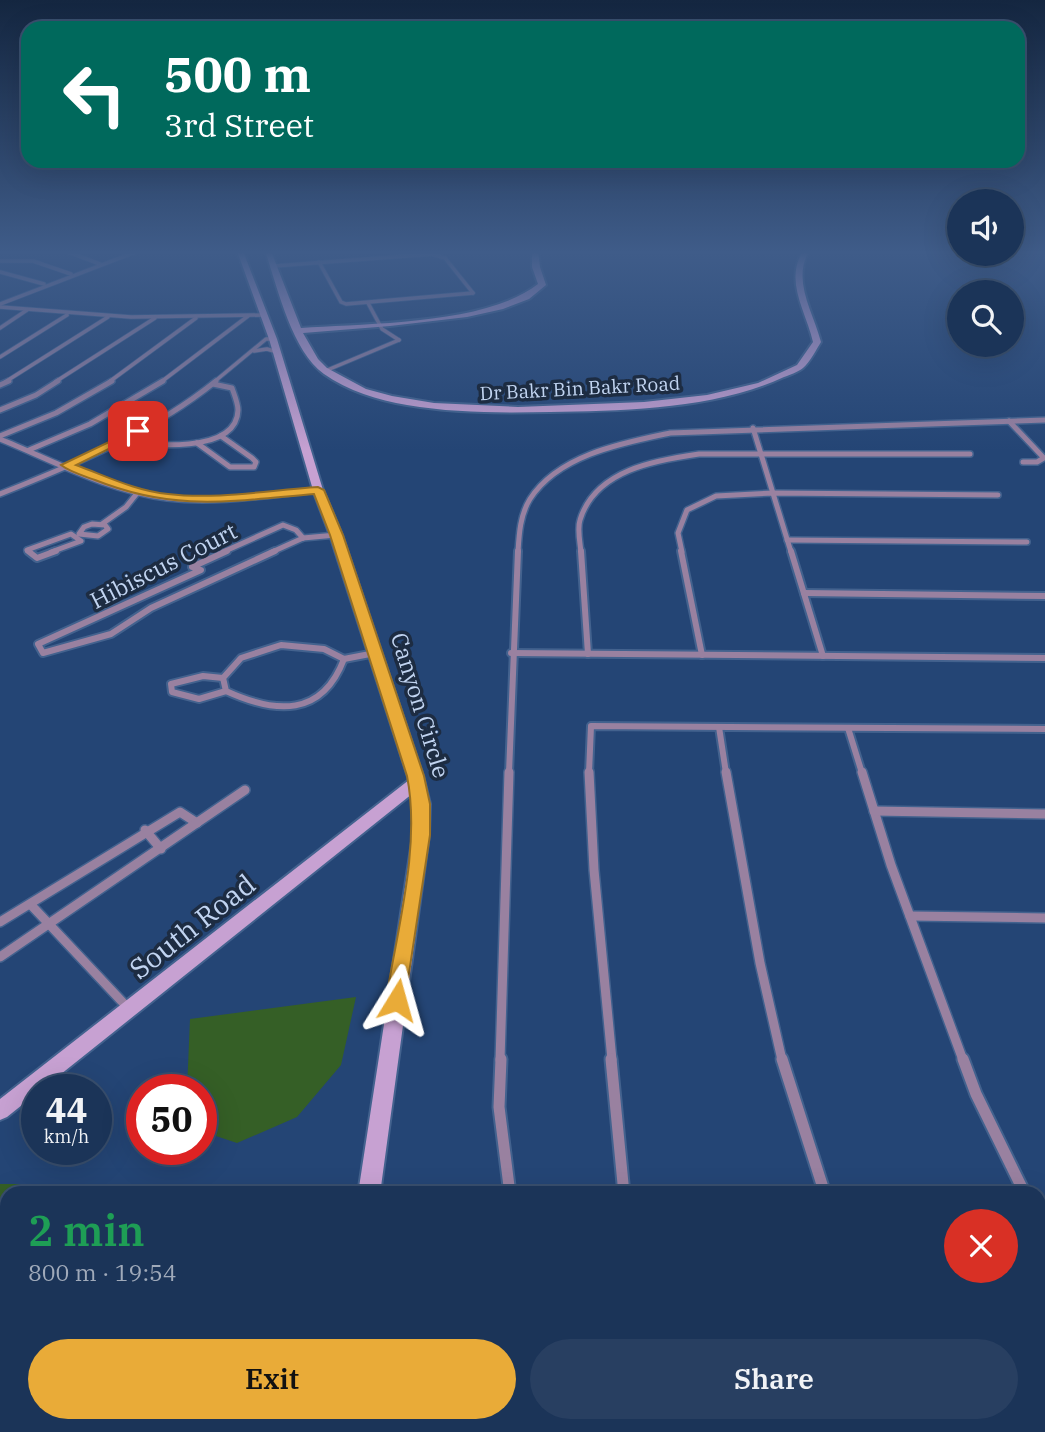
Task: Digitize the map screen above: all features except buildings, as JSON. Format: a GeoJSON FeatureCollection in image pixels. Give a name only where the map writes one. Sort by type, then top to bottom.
{"type":"FeatureCollection","features":[{"type":"Feature","properties":{"kind":"street"},"geometry":{"type":"LineString","coordinates":[[0,328],[15,318]]}},
{"type":"Feature","properties":{"kind":"street"},"geometry":{"type":"LineString","coordinates":[[0,357],[62,318]]}},
{"type":"Feature","properties":{"kind":"street"},"geometry":{"type":"LineString","coordinates":[[0,384],[24,373],[108,318]]}},
{"type":"Feature","properties":{"kind":"street"},"geometry":{"type":"LineString","coordinates":[[147,318],[200,318]]}},
{"type":"Feature","properties":{"kind":"street"},"geometry":{"type":"LineString","coordinates":[[0,410],[36,395],[155,318]]}},
{"type":"Feature","properties":{"kind":"street"},"geometry":{"type":"LineString","coordinates":[[0,438],[57,413],[95,391],[197,318]]}},
{"type":"Feature","properties":{"kind":"street"},"geometry":{"type":"LineString","coordinates":[[29,450],[87,426],[149,393],[251,318]]}},
{"type":"Feature","properties":{"kind":"street","name":"Canyon Circle"},"geometry":{"type":"LineString","coordinates":[[257,318],[275,345],[318,490],[336,535],[422,804],[421,835],[370,1186]]}},
{"type":"Feature","properties":{"kind":"street","name":"Dr Bakr Bin Bakr Road"},"geometry":{"type":"LineString","coordinates":[[294,318],[313,359],[325,370],[350,385],[385,397],[478,411],[527,411],[692,400],[740,392],[772,383],[795,371],[809,359],[816,348],[816,335],[811,318]]}},
{"type":"Feature","properties":{"kind":"street"},"geometry":{"type":"LineString","coordinates":[[325,370],[399,340],[385,332],[376,318]]}},
{"type":"Feature","properties":{"kind":"street"},"geometry":{"type":"LineString","coordinates":[[299,331],[434,318]]}},
{"type":"Feature","properties":{"kind":"street"},"geometry":{"type":"LineString","coordinates":[[0,494],[119,441],[175,411],[213,384],[266,339],[275,345]]}},
{"type":"Feature","properties":{"kind":"street"},"geometry":{"type":"LineString","coordinates":[[247,355],[275,345]]}},
{"type":"Feature","properties":{"kind":"street"},"geometry":{"type":"LineString","coordinates":[[119,441],[166,446],[197,443],[221,436],[233,429],[238,421],[235,394],[232,388],[213,384]]}},
{"type":"Feature","properties":{"kind":"street"},"geometry":{"type":"LineString","coordinates":[[509,1186],[499,1107],[513,687],[511,653],[521,519],[532,496],[546,481],[581,458],[631,441],[670,433],[1045,420]]}},
{"type":"Feature","properties":{"kind":"street"},"geometry":{"type":"LineString","coordinates":[[1009,421],[1044,458],[1037,462],[1023,461]]}},
{"type":"Feature","properties":{"kind":"street"},"geometry":{"type":"LineString","coordinates":[[753,429],[823,656]]}},
{"type":"Feature","properties":{"kind":"street"},"geometry":{"type":"LineString","coordinates":[[197,443],[234,470],[244,471],[254,467],[256,462],[252,458],[221,436]]}},
{"type":"Feature","properties":{"kind":"street"},"geometry":{"type":"LineString","coordinates":[[0,438],[138,492],[168,498],[205,499],[318,490]]}},
{"type":"Feature","properties":{"kind":"street"},"geometry":{"type":"LineString","coordinates":[[588,654],[579,522],[584,505],[624,472],[665,459],[760,452],[970,454]]}},
{"type":"Feature","properties":{"kind":"street"},"geometry":{"type":"LineString","coordinates":[[102,524],[107,527],[105,533],[93,537],[78,536],[71,534],[27,550],[37,558],[81,541],[78,536],[83,527],[102,524],[126,507],[138,492]]}},
{"type":"Feature","properties":{"kind":"street"},"geometry":{"type":"LineString","coordinates":[[702,655],[678,533],[681,519],[687,510],[716,496],[773,493],[998,495]]}},
{"type":"Feature","properties":{"kind":"street","name":"Hibiscus Court"},"geometry":{"type":"LineString","coordinates":[[303,538],[296,530],[283,525],[192,567],[201,570],[164,589],[38,644],[43,653],[111,634],[186,590],[303,538],[336,535]]}},
{"type":"Feature","properties":{"kind":"street"},"geometry":{"type":"LineString","coordinates":[[787,540],[1027,542]]}},
{"type":"Feature","properties":{"kind":"street"},"geometry":{"type":"LineString","coordinates":[[804,593],[1045,596]]}},
{"type":"Feature","properties":{"kind":"street"},"geometry":{"type":"LineString","coordinates":[[226,691],[207,700],[186,699],[172,692],[171,684],[210,674],[268,647],[294,643],[325,650],[344,659],[375,653]]}},
{"type":"Feature","properties":{"kind":"street"},"geometry":{"type":"LineString","coordinates":[[511,653],[1045,658]]}},
{"type":"Feature","properties":{"kind":"street"},"geometry":{"type":"LineString","coordinates":[[230,665],[223,678],[226,691],[243,700],[268,706],[292,707],[318,698],[334,686],[344,659]]}},
{"type":"Feature","properties":{"kind":"street"},"geometry":{"type":"LineString","coordinates":[[210,674],[223,678]]}},
{"type":"Feature","properties":{"kind":"street"},"geometry":{"type":"LineString","coordinates":[[623,1186],[594,870],[589,769],[591,726],[1045,729]]}},
{"type":"Feature","properties":{"kind":"street"},"geometry":{"type":"LineString","coordinates":[[719,727],[753,936],[804,1138],[822,1186]]}},
{"type":"Feature","properties":{"kind":"street"},"geometry":{"type":"LineString","coordinates":[[848,728],[910,916],[976,1094],[1021,1186]]}},
{"type":"Feature","properties":{"kind":"street","name":"South Road"},"geometry":{"type":"LineString","coordinates":[[0,1111],[417,782]]}},
{"type":"Feature","properties":{"kind":"street"},"geometry":{"type":"LineString","coordinates":[[0,957],[245,790]]}},
{"type":"Feature","properties":{"kind":"street"},"geometry":{"type":"LineString","coordinates":[[874,811],[1045,814]]}},
{"type":"Feature","properties":{"kind":"street"},"geometry":{"type":"LineString","coordinates":[[0,922],[32,906],[145,830],[180,812],[197,823]]}},
{"type":"Feature","properties":{"kind":"street"},"geometry":{"type":"LineString","coordinates":[[145,830],[162,849]]}},
{"type":"Feature","properties":{"kind":"street"},"geometry":{"type":"LineString","coordinates":[[32,906],[129,1009]]}},
{"type":"Feature","properties":{"kind":"street"},"geometry":{"type":"LineString","coordinates":[[910,916],[1045,918]]}},
{"type":"Feature","properties":{"kind":"green space"},"geometry":{"type":"Polygon","coordinates":[[[356,997],[341,1065],[297,1117],[237,1143],[217,1136],[217,1074],[188,1074],[190,1019],[356,997]]]}},
{"type":"Feature","properties":{"kind":"green space"},"geometry":{"type":"Polygon","coordinates":[[[0,1184],[262,1184],[262,1186],[0,1184]]]}},
{"type":"Feature","properties":{"kind":"route"},"geometry":{"type":"LineString","coordinates":[[138,431],[67,465],[132,491],[168,498],[205,499],[318,490],[336,535],[416,776],[422,804],[421,835],[397,1000]]}}]}
